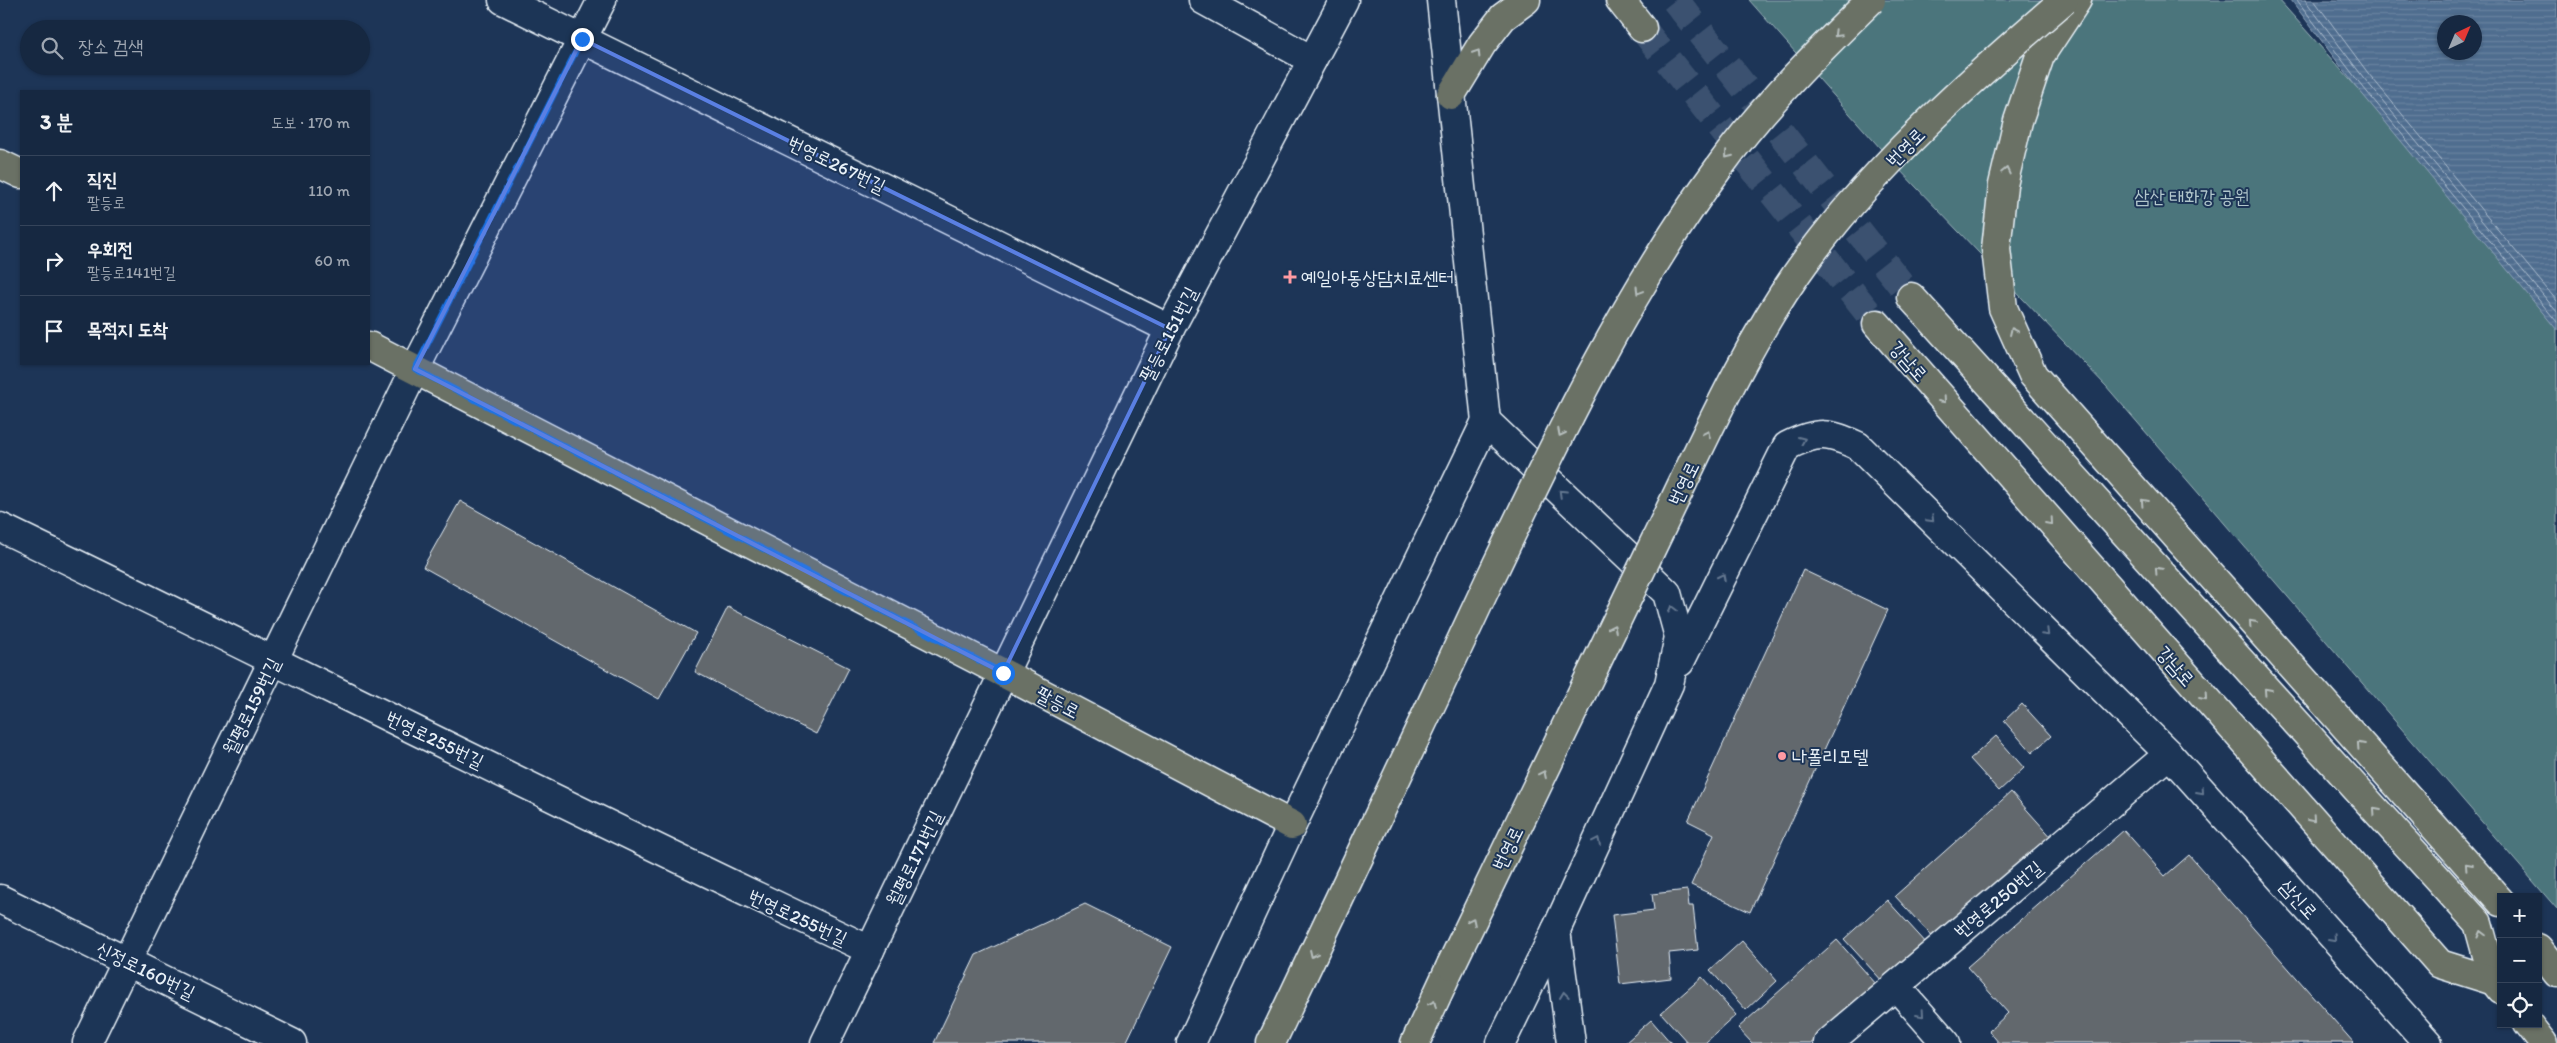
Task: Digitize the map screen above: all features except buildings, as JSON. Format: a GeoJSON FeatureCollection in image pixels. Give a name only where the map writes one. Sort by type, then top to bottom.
{"type":"FeatureCollection","features":[{"type":"Feature","properties":{"kind":"main road"},"geometry":{"type":"LineString","coordinates":[[1451,95],[1482,44],[1503,17],[1526,0]]}},
{"type":"Feature","properties":{"kind":"main road"},"geometry":{"type":"LineString","coordinates":[[1620,0],[1642,28]]}},
{"type":"Feature","properties":{"kind":"main road"},"geometry":{"type":"LineString","coordinates":[[1271,1043],[1530,495],[1599,358],[1669,240],[1721,164],[1771,103],[1871,0]]}},
{"type":"Feature","properties":{"kind":"main road","name":"번영로"},"geometry":{"type":"LineString","coordinates":[[1415,1043],[1712,423],[1771,315],[1809,256],[1861,192],[1909,141],[2011,45],[2064,0]]}},
{"type":"Feature","properties":{"kind":"main road"},"geometry":{"type":"LineString","coordinates":[[2077,0],[2040,56],[2018,120],[2002,185],[1996,248],[2003,308],[2033,375],[2497,897]]}},
{"type":"Feature","properties":{"kind":"main road"},"geometry":{"type":"LineString","coordinates":[[0,164],[20,174]]}},
{"type":"Feature","properties":{"kind":"main road","name":"강남로"},"geometry":{"type":"LineString","coordinates":[[1911,297],[2478,923],[2497,986]]}},
{"type":"Feature","properties":{"kind":"main road","name":"강남로"},"geometry":{"type":"LineString","coordinates":[[1877,324],[2440,964],[2497,986]]}},
{"type":"Feature","properties":{"kind":"main road","name":"팔등로"},"geometry":{"type":"LineString","coordinates":[[370,346],[1003,673],[1292,825]]}},
{"type":"Feature","properties":{"kind":"main road"},"geometry":{"type":"LineString","coordinates":[[2542,953],[2557,973]]}},
{"type":"Feature","properties":{"kind":"main road"},"geometry":{"type":"LineString","coordinates":[[2531,1028],[2543,1043]]}},
{"type":"Feature","properties":{"kind":"street","name":"번영로267번길"},"geometry":{"type":"LineString","coordinates":[[503,0],[1170,329]]}},
{"type":"Feature","properties":{"kind":"street","name":"월평로159번길"},"geometry":{"type":"LineString","coordinates":[[87,1043],[415,369],[602,0]]}},
{"type":"Feature","properties":{"kind":"street"},"geometry":{"type":"LineString","coordinates":[[1202,0],[1312,60]]}},
{"type":"Feature","properties":{"kind":"street","name":"팔등로151번길"},"geometry":{"type":"LineString","coordinates":[[1003,673],[1170,329],[1344,0]]}},
{"type":"Feature","properties":{"kind":"street"},"geometry":{"type":"LineString","coordinates":[[1191,1043],[1292,825],[1486,421],[1441,0]]}},
{"type":"Feature","properties":{"kind":"street"},"geometry":{"type":"LineString","coordinates":[[1486,421],[1667,592],[1679,637],[1669,684],[1556,930],[1501,1043]]}},
{"type":"Feature","properties":{"kind":"street","name":"삼신로"},"geometry":{"type":"LineString","coordinates":[[1669,684],[1788,446],[1808,436],[1834,435],[1858,446],[2169,754],[2428,1043]]}},
{"type":"Feature","properties":{"kind":"street","name":"번영로255번길"},"geometry":{"type":"LineString","coordinates":[[0,526],[274,659],[706,874],[870,950]]}},
{"type":"Feature","properties":{"kind":"street","name":"월평로171번길"},"geometry":{"type":"LineString","coordinates":[[825,1043],[1003,673]]}},
{"type":"Feature","properties":{"kind":"street","name":"번영로250번길"},"geometry":{"type":"LineString","coordinates":[[1828,1043],[2169,754]]}},
{"type":"Feature","properties":{"kind":"street","name":"신정로160번길"},"geometry":{"type":"LineString","coordinates":[[0,899],[292,1043]]}},
{"type":"Feature","properties":{"kind":"street"},"geometry":{"type":"LineString","coordinates":[[1556,930],[1571,1043]]}},
{"type":"Feature","properties":{"kind":"street"},"geometry":{"type":"LineString","coordinates":[[1896,986],[1946,1043]]}},
{"type":"Feature","properties":{"kind":"highlighted area"},"geometry":{"type":"Polygon","coordinates":[[[582,39],[1170,329],[1003,673],[415,369],[582,39]]]}},
{"type":"Feature","properties":{"kind":"green space","name":"삼산 태화강 공원"},"geometry":{"type":"Polygon","coordinates":[[[1749,0],[2279,0],[2557,313],[2557,909],[2106,386],[1896,166],[1749,0]]]}},
{"type":"Feature","properties":{"kind":"water"},"geometry":{"type":"Polygon","coordinates":[[[2291,0],[2557,0],[2557,330],[2354,84],[2291,0]]]}},
{"type":"Feature","properties":{"kind":"tunnel"},"geometry":{"type":"LineString","coordinates":[[1675,0],[1911,297]]}},
{"type":"Feature","properties":{"kind":"tunnel"},"geometry":{"type":"LineString","coordinates":[[1642,28],[1877,324]]}},
{"type":"Feature","properties":{"kind":"place","name":"예일아동상담치료센터"},"geometry":{"type":"Point","coordinates":[1290,277]}},
{"type":"Feature","properties":{"kind":"place","name":"나폴리모텔"},"geometry":{"type":"Point","coordinates":[1782,756]}},
{"type":"Feature","properties":{"kind":"route"},"geometry":{"type":"LineString","coordinates":[[582,39],[415,369],[1003,673]]}}]}
